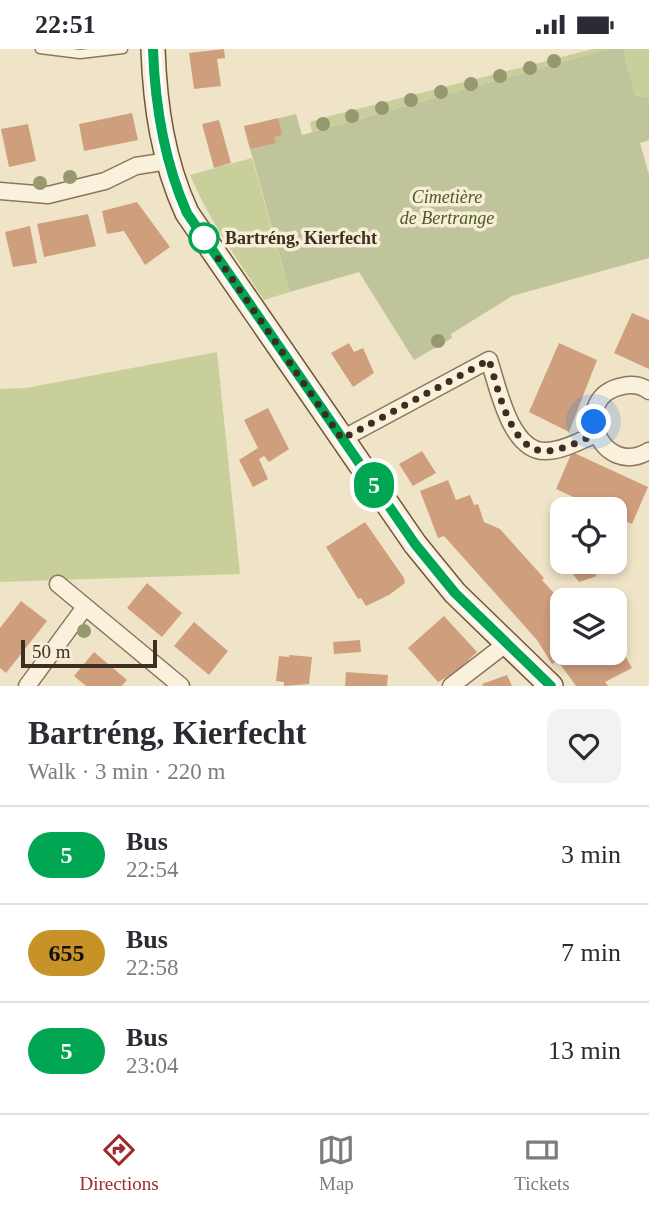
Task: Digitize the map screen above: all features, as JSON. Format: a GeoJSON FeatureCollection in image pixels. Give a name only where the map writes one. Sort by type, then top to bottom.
{"type":"FeatureCollection","features":[{"type":"Feature","properties":{"kind":"street"},"geometry":{"type":"LineString","coordinates":[[153,49],[157,107],[167,161],[187,213],[415,544],[455,593],[551,686]]}},
{"type":"Feature","properties":{"kind":"street"},"geometry":{"type":"LineString","coordinates":[[0,191],[48,195],[104,181],[136,166],[167,161]]}},
{"type":"Feature","properties":{"kind":"street"},"geometry":{"type":"LineString","coordinates":[[342,439],[489,360],[512,425],[518,438],[528,447],[543,451],[557,450],[596,434]]}},
{"type":"Feature","properties":{"kind":"street"},"geometry":{"type":"LineString","coordinates":[[649,391],[630,384],[617,387],[605,394],[594,414],[596,434],[604,446],[616,454],[631,457],[649,451]]}},
{"type":"Feature","properties":{"kind":"street"},"geometry":{"type":"LineString","coordinates":[[58,583],[181,686]]}},
{"type":"Feature","properties":{"kind":"street"},"geometry":{"type":"LineString","coordinates":[[27,686],[85,607]]}},
{"type":"Feature","properties":{"kind":"street"},"geometry":{"type":"LineString","coordinates":[[451,686],[507,643]]}},
{"type":"Feature","properties":{"kind":"lane"},"geometry":{"type":"LineString","coordinates":[[40,49],[80,54],[123,49]]}},
{"type":"Feature","properties":{"kind":"green space"},"geometry":{"type":"Polygon","coordinates":[[[593,49],[609,49],[312,132],[310,122],[330,116],[593,49]]]}},
{"type":"Feature","properties":{"kind":"green space","name":"Cimetière de Bertrange"},"geometry":{"type":"Polygon","coordinates":[[[609,49],[623,49],[635,95],[649,98],[649,140],[640,143],[649,175],[649,258],[512,296],[451,334],[452,338],[414,360],[359,272],[290,292],[244,127],[296,114],[302,135],[609,49]]]}},
{"type":"Feature","properties":{"kind":"green space"},"geometry":{"type":"Polygon","coordinates":[[[623,49],[649,49],[649,98],[635,95],[623,49]]]}},
{"type":"Feature","properties":{"kind":"green space"},"geometry":{"type":"Polygon","coordinates":[[[252,158],[290,292],[264,300],[215,224],[190,175],[252,158]]]}},
{"type":"Feature","properties":{"kind":"green space"},"geometry":{"type":"Polygon","coordinates":[[[217,352],[240,574],[0,582],[0,389],[26,388],[217,352]]]}},
{"type":"Feature","properties":{"kind":"building"},"geometry":{"type":"Polygon","coordinates":[[[224,49],[225,58],[217,59],[221,86],[194,89],[189,53],[224,49]]]}},
{"type":"Feature","properties":{"kind":"building"},"geometry":{"type":"Polygon","coordinates":[[[132,113],[138,140],[84,151],[79,124],[132,113]]]}},
{"type":"Feature","properties":{"kind":"building"},"geometry":{"type":"Polygon","coordinates":[[[278,118],[282,135],[274,137],[276,143],[250,149],[244,126],[278,118]]]}},
{"type":"Feature","properties":{"kind":"building"},"geometry":{"type":"Polygon","coordinates":[[[219,120],[231,163],[214,168],[202,124],[219,120]]]}},
{"type":"Feature","properties":{"kind":"building"},"geometry":{"type":"Polygon","coordinates":[[[28,124],[36,161],[9,167],[1,129],[28,124]]]}},
{"type":"Feature","properties":{"kind":"building"},"geometry":{"type":"Polygon","coordinates":[[[137,202],[170,247],[145,265],[124,231],[107,234],[102,211],[137,202]]]}},
{"type":"Feature","properties":{"kind":"building"},"geometry":{"type":"Polygon","coordinates":[[[88,214],[96,246],[44,257],[37,224],[88,214]]]}},
{"type":"Feature","properties":{"kind":"building"},"geometry":{"type":"Polygon","coordinates":[[[30,226],[37,263],[13,267],[5,232],[30,226]]]}},
{"type":"Feature","properties":{"kind":"building"},"geometry":{"type":"Polygon","coordinates":[[[632,313],[649,320],[649,369],[614,353],[632,313]]]}},
{"type":"Feature","properties":{"kind":"building"},"geometry":{"type":"Polygon","coordinates":[[[349,343],[354,352],[363,348],[374,373],[353,387],[331,353],[349,343]]]}},
{"type":"Feature","properties":{"kind":"building"},"geometry":{"type":"Polygon","coordinates":[[[559,343],[597,360],[569,432],[529,412],[559,343]]]}},
{"type":"Feature","properties":{"kind":"building"},"geometry":{"type":"Polygon","coordinates":[[[268,408],[289,449],[269,462],[264,456],[259,459],[268,479],[253,487],[239,460],[258,448],[244,420],[268,408]]]}},
{"type":"Feature","properties":{"kind":"building"},"geometry":{"type":"Polygon","coordinates":[[[422,451],[436,473],[413,486],[399,464],[422,451]]]}},
{"type":"Feature","properties":{"kind":"building"},"geometry":{"type":"Polygon","coordinates":[[[572,452],[648,487],[632,524],[627,522],[627,497],[574,497],[556,489],[572,452]]]}},
{"type":"Feature","properties":{"kind":"building"},"geometry":{"type":"Polygon","coordinates":[[[448,480],[456,500],[470,495],[474,505],[478,504],[484,522],[500,529],[544,578],[542,580],[550,589],[550,661],[537,640],[444,536],[438,538],[420,491],[448,480]]]}},
{"type":"Feature","properties":{"kind":"building"},"geometry":{"type":"Polygon","coordinates":[[[365,522],[405,583],[389,595],[366,606],[361,598],[358,599],[326,547],[365,522]]]}},
{"type":"Feature","properties":{"kind":"building"},"geometry":{"type":"Polygon","coordinates":[[[573,574],[597,576],[579,582],[573,574]]]}},
{"type":"Feature","properties":{"kind":"building"},"geometry":{"type":"Polygon","coordinates":[[[147,583],[182,613],[162,637],[127,608],[147,583]]]}},
{"type":"Feature","properties":{"kind":"building"},"geometry":{"type":"Polygon","coordinates":[[[21,601],[47,621],[6,673],[0,668],[0,628],[21,601]]]}},
{"type":"Feature","properties":{"kind":"building"},"geometry":{"type":"Polygon","coordinates":[[[444,616],[477,652],[456,672],[438,682],[408,648],[444,616]]]}},
{"type":"Feature","properties":{"kind":"building"},"geometry":{"type":"Polygon","coordinates":[[[194,622],[228,651],[209,675],[174,646],[194,622]]]}},
{"type":"Feature","properties":{"kind":"building"},"geometry":{"type":"Polygon","coordinates":[[[360,640],[361,652],[334,654],[333,642],[360,640]]]}},
{"type":"Feature","properties":{"kind":"building"},"geometry":{"type":"Polygon","coordinates":[[[94,652],[127,680],[122,686],[86,686],[74,676],[94,652]]]}},
{"type":"Feature","properties":{"kind":"building"},"geometry":{"type":"Polygon","coordinates":[[[279,656],[312,657],[309,684],[284,686],[284,682],[276,681],[279,656]]]}},
{"type":"Feature","properties":{"kind":"building"},"geometry":{"type":"Polygon","coordinates":[[[627,659],[632,668],[605,682],[608,686],[576,686],[561,665],[627,665],[627,659]]]}},
{"type":"Feature","properties":{"kind":"building"},"geometry":{"type":"Polygon","coordinates":[[[346,672],[388,675],[387,686],[345,686],[346,672]]]}},
{"type":"Feature","properties":{"kind":"building"},"geometry":{"type":"Polygon","coordinates":[[[507,675],[512,686],[482,684],[507,675]]]}},
{"type":"Feature","properties":{"kind":"bus line","name":"5"},"geometry":{"type":"LineString","coordinates":[[153,49],[157,107],[167,161],[187,213],[415,544],[455,593],[551,686]]}},
{"type":"Feature","properties":{"kind":"place","name":"Bartréng, Kierfecht"},"geometry":{"type":"Point","coordinates":[204,238]}},
{"type":"Feature","properties":{"kind":"route"},"geometry":{"type":"LineString","coordinates":[[204,238],[342,439],[489,360],[512,425],[518,438],[528,447],[543,451],[557,450],[596,434],[594,422]]}}]}
